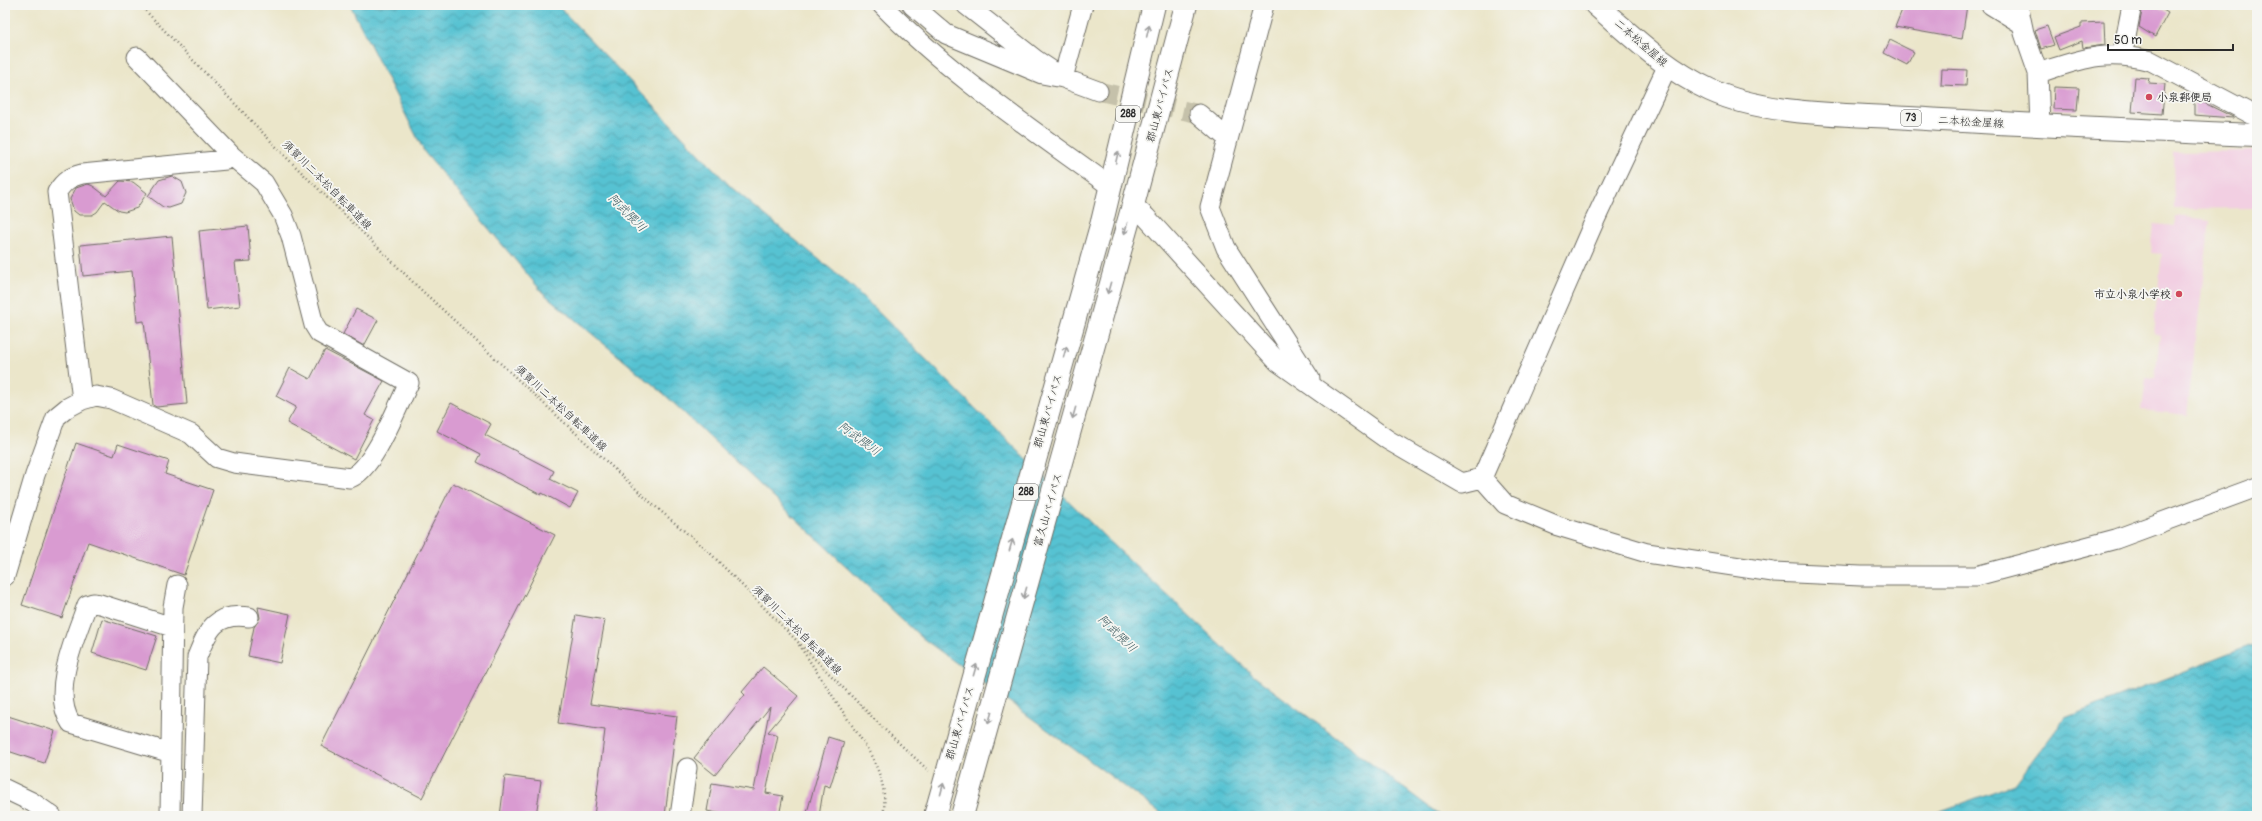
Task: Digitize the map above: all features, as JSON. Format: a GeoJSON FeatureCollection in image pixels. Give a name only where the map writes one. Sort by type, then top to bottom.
{"type":"FeatureCollection","features":[{"type":"Feature","properties":{"kind":"main road","name":"郡山東バイパス"},"geometry":{"type":"LineString","coordinates":[[935,816],[949,761],[1102,222],[1154,5]]}},
{"type":"Feature","properties":{"kind":"main road","name":"郡山東バイパス"},"geometry":{"type":"LineString","coordinates":[[1132,205],[1186,5]]}},
{"type":"Feature","properties":{"kind":"main road","name":"二本松金屋線"},"geometry":{"type":"LineString","coordinates":[[1596,5],[1667,67],[1711,91],[1757,105],[1828,113],[2040,126],[2257,135]]}},
{"type":"Feature","properties":{"kind":"main road","name":"富久山バイパス"},"geometry":{"type":"LineString","coordinates":[[962,816],[1132,205]]}},
{"type":"Feature","properties":{"kind":"street"},"geometry":{"type":"LineString","coordinates":[[882,5],[910,35],[941,60],[1110,186]]}},
{"type":"Feature","properties":{"kind":"street"},"geometry":{"type":"LineString","coordinates":[[912,5],[946,34],[1042,74],[1063,78],[1098,92]]}},
{"type":"Feature","properties":{"kind":"street"},"geometry":{"type":"LineString","coordinates":[[966,5],[1036,60],[1063,78]]}},
{"type":"Feature","properties":{"kind":"street"},"geometry":{"type":"LineString","coordinates":[[1063,78],[1083,5]]}},
{"type":"Feature","properties":{"kind":"street"},"geometry":{"type":"LineString","coordinates":[[1264,5],[1227,138],[1210,207],[1226,248],[1280,335],[1317,390]]}},
{"type":"Feature","properties":{"kind":"street"},"geometry":{"type":"LineString","coordinates":[[1991,5],[2022,24]]}},
{"type":"Feature","properties":{"kind":"street"},"geometry":{"type":"LineString","coordinates":[[2018,5],[2022,24],[2038,73],[2040,126]]}},
{"type":"Feature","properties":{"kind":"street"},"geometry":{"type":"LineString","coordinates":[[2122,56],[2132,5]]}},
{"type":"Feature","properties":{"kind":"street"},"geometry":{"type":"LineString","coordinates":[[2038,73],[2088,57],[2122,56],[2150,62],[2257,117]]}},
{"type":"Feature","properties":{"kind":"street"},"geometry":{"type":"LineString","coordinates":[[5,576],[35,475],[56,417],[67,408],[82,400],[96,396],[112,399],[192,434],[217,458],[234,463],[350,478],[357,476],[371,461],[409,383],[320,332],[314,325],[291,236],[283,215],[264,183],[232,156],[137,57]]}},
{"type":"Feature","properties":{"kind":"street"},"geometry":{"type":"LineString","coordinates":[[1132,205],[1146,217],[1278,362],[1388,440],[1462,484],[1482,478],[1594,222],[1667,67]]}},
{"type":"Feature","properties":{"kind":"street"},"geometry":{"type":"LineString","coordinates":[[1199,114],[1227,138]]}},
{"type":"Feature","properties":{"kind":"street"},"geometry":{"type":"LineString","coordinates":[[82,400],[57,192],[63,183],[70,177],[82,174],[226,160],[232,156]]}},
{"type":"Feature","properties":{"kind":"street"},"geometry":{"type":"LineString","coordinates":[[1482,478],[1505,504],[1558,526],[1647,553],[1773,572],[1862,576],[1976,576],[2116,539],[2257,487]]}},
{"type":"Feature","properties":{"kind":"street"},"geometry":{"type":"LineString","coordinates":[[170,816],[172,627],[173,607],[177,585]]}},
{"type":"Feature","properties":{"kind":"street"},"geometry":{"type":"LineString","coordinates":[[171,753],[71,723],[67,717],[62,685],[86,604],[100,604],[172,627]]}},
{"type":"Feature","properties":{"kind":"street"},"geometry":{"type":"LineString","coordinates":[[192,816],[197,657],[204,638],[217,621],[226,616],[249,617]]}},
{"type":"Feature","properties":{"kind":"street"},"geometry":{"type":"LineString","coordinates":[[680,816],[687,768]]}},
{"type":"Feature","properties":{"kind":"street"},"geometry":{"type":"LineString","coordinates":[[5,789],[32,802],[52,816]]}},
{"type":"Feature","properties":{"kind":"path","name":"須賀川二本松自転車道線"},"geometry":{"type":"LineString","coordinates":[[140,5],[287,158],[411,279],[649,501],[710,553],[931,773]]}},
{"type":"Feature","properties":{"kind":"path"},"geometry":{"type":"LineString","coordinates":[[796,640],[872,757],[884,788],[885,806],[883,816]]}},
{"type":"Feature","properties":{"kind":"shaded area"},"geometry":{"type":"Polygon","coordinates":[[[2257,151],[2257,208],[2174,209],[2173,152],[2257,151]]]}},
{"type":"Feature","properties":{"kind":"shaded area","name":"市立小泉小学校"},"geometry":{"type":"Polygon","coordinates":[[[2176,216],[2210,220],[2187,415],[2142,410],[2146,377],[2155,378],[2160,335],[2153,333],[2162,254],[2151,253],[2154,224],[2175,226],[2176,216]]]}},
{"type":"Feature","properties":{"kind":"water","name":"阿武隈川"},"geometry":{"type":"Polygon","coordinates":[[[350,5],[557,5],[732,188],[855,289],[1104,536],[1255,677],[1441,816],[1165,816],[921,637],[663,393],[543,293],[425,153],[350,5]]]}},
{"type":"Feature","properties":{"kind":"water"},"geometry":{"type":"Polygon","coordinates":[[[2257,643],[2257,816],[1927,816],[2015,784],[2065,718],[2257,643]]]}},
{"type":"Feature","properties":{"kind":"building"},"geometry":{"type":"Polygon","coordinates":[[[1904,5],[1967,5],[1962,39],[1895,27],[1904,5]]]}},
{"type":"Feature","properties":{"kind":"building"},"geometry":{"type":"Polygon","coordinates":[[[2143,5],[2155,5],[2168,13],[2155,37],[2139,27],[2143,5]]]}},
{"type":"Feature","properties":{"kind":"building"},"geometry":{"type":"Polygon","coordinates":[[[2104,22],[2105,45],[2083,48],[2082,41],[2059,50],[2054,37],[2081,27],[2081,23],[2104,22]]]}},
{"type":"Feature","properties":{"kind":"building"},"geometry":{"type":"Polygon","coordinates":[[[2047,26],[2054,45],[2041,49],[2035,30],[2047,26]]]}},
{"type":"Feature","properties":{"kind":"building"},"geometry":{"type":"Polygon","coordinates":[[[1890,40],[1914,52],[1907,65],[1884,53],[1890,40]]]}},
{"type":"Feature","properties":{"kind":"building"},"geometry":{"type":"Polygon","coordinates":[[[1942,69],[1967,70],[1966,86],[1941,85],[1942,69]]]}},
{"type":"Feature","properties":{"kind":"building"},"geometry":{"type":"Polygon","coordinates":[[[2135,77],[2149,78],[2148,83],[2165,84],[2162,114],[2132,112],[2135,77]]]}},
{"type":"Feature","properties":{"kind":"building"},"geometry":{"type":"Polygon","coordinates":[[[2054,87],[2079,88],[2077,110],[2053,109],[2054,87]]]}},
{"type":"Feature","properties":{"kind":"building"},"geometry":{"type":"Polygon","coordinates":[[[2194,98],[2233,117],[2233,118],[2194,115],[2194,98]]]}},
{"type":"Feature","properties":{"kind":"building"},"geometry":{"type":"Polygon","coordinates":[[[172,176],[182,182],[186,193],[181,204],[169,208],[163,207],[148,196],[159,180],[172,176]]]}},
{"type":"Feature","properties":{"kind":"building"},"geometry":{"type":"Polygon","coordinates":[[[120,181],[133,182],[147,193],[137,208],[125,212],[119,211],[105,201],[97,212],[92,215],[79,215],[74,211],[70,199],[76,188],[88,184],[106,196],[120,181]]]}},
{"type":"Feature","properties":{"kind":"building"},"geometry":{"type":"Polygon","coordinates":[[[248,226],[251,261],[235,262],[240,306],[207,310],[199,231],[248,226]]]}},
{"type":"Feature","properties":{"kind":"building"},"geometry":{"type":"Polygon","coordinates":[[[172,236],[187,404],[156,407],[153,405],[144,321],[137,322],[132,271],[83,276],[80,245],[172,236]]]}},
{"type":"Feature","properties":{"kind":"building"},"geometry":{"type":"Polygon","coordinates":[[[356,309],[378,320],[364,346],[343,334],[356,309]]]}},
{"type":"Feature","properties":{"kind":"building"},"geometry":{"type":"Polygon","coordinates":[[[325,350],[384,381],[365,415],[374,420],[354,459],[287,423],[296,407],[276,396],[290,368],[310,379],[325,350]]]}},
{"type":"Feature","properties":{"kind":"building"},"geometry":{"type":"Polygon","coordinates":[[[451,403],[491,424],[485,435],[554,471],[550,479],[578,493],[570,508],[542,493],[541,495],[477,462],[481,454],[437,431],[451,403]]]}},
{"type":"Feature","properties":{"kind":"building"},"geometry":{"type":"Polygon","coordinates":[[[76,443],[114,456],[118,444],[169,461],[165,474],[213,490],[184,575],[88,542],[62,618],[22,605],[76,443]]]}},
{"type":"Feature","properties":{"kind":"building"},"geometry":{"type":"Polygon","coordinates":[[[453,483],[555,535],[422,798],[321,746],[453,483]]]}},
{"type":"Feature","properties":{"kind":"building"},"geometry":{"type":"Polygon","coordinates":[[[258,607],[290,614],[280,663],[248,656],[254,627],[260,618],[258,607]]]}},
{"type":"Feature","properties":{"kind":"building"},"geometry":{"type":"Polygon","coordinates":[[[576,615],[605,620],[590,704],[677,716],[665,816],[594,816],[605,730],[558,723],[576,615]]]}},
{"type":"Feature","properties":{"kind":"building"},"geometry":{"type":"Polygon","coordinates":[[[102,619],[157,636],[146,670],[92,653],[102,619]]]}},
{"type":"Feature","properties":{"kind":"building"},"geometry":{"type":"Polygon","coordinates":[[[763,667],[798,696],[768,732],[778,735],[766,793],[783,796],[779,816],[733,816],[707,811],[712,783],[754,790],[770,707],[715,775],[694,758],[745,695],[742,692],[763,667]]]}},
{"type":"Feature","properties":{"kind":"building"},"geometry":{"type":"Polygon","coordinates":[[[8,716],[55,731],[44,763],[5,750],[5,726],[8,716]]]}},
{"type":"Feature","properties":{"kind":"building"},"geometry":{"type":"Polygon","coordinates":[[[828,737],[844,742],[830,787],[824,785],[819,816],[806,816],[828,737]]]}},
{"type":"Feature","properties":{"kind":"building"},"geometry":{"type":"Polygon","coordinates":[[[505,776],[541,781],[536,816],[500,816],[505,776]]]}},
{"type":"Feature","properties":{"kind":"tunnel"},"geometry":{"type":"LineString","coordinates":[[1098,91],[1199,114]]}},
{"type":"Feature","properties":{"kind":"place","name":"小泉郵便局"},"geometry":{"type":"Point","coordinates":[2149,97]}},
{"type":"Feature","properties":{"kind":"place","name":"市立小泉小学校"},"geometry":{"type":"Point","coordinates":[2179,294]}}]}
